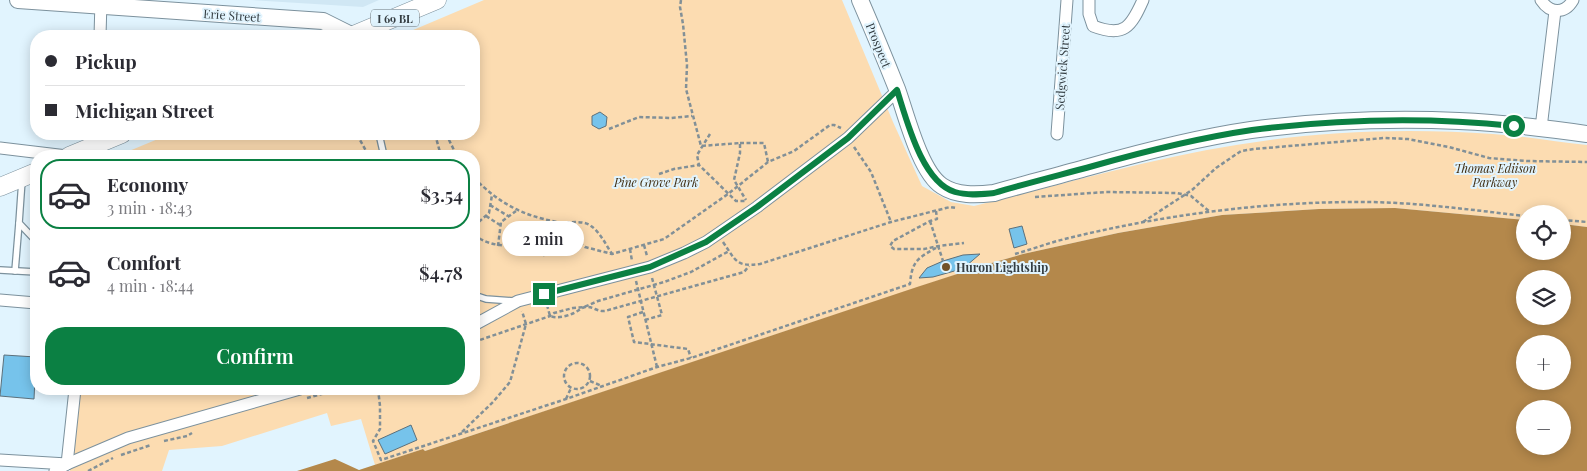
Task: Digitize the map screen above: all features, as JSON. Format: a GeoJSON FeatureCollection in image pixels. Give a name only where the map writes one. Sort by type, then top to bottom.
{"type":"FeatureCollection","features":[{"type":"Feature","properties":{"kind":"main road","name":"I 69 BL"},"geometry":{"type":"LineString","coordinates":[[366,30],[437,0]]}},
{"type":"Feature","properties":{"kind":"main road"},"geometry":{"type":"LineString","coordinates":[[88,146],[105,140]]}},
{"type":"Feature","properties":{"kind":"main road"},"geometry":{"type":"LineString","coordinates":[[0,187],[29,176]]}},
{"type":"Feature","properties":{"kind":"street","name":"Erie Street"},"geometry":{"type":"LineString","coordinates":[[18,0],[102,2],[322,21],[340,30]]}},
{"type":"Feature","properties":{"kind":"street","name":"Prospect"},"geometry":{"type":"LineString","coordinates":[[862,0],[897,90],[912,135],[927,168],[936,180],[957,200]]}},
{"type":"Feature","properties":{"kind":"street","name":"Sedgwick Street"},"geometry":{"type":"LineString","coordinates":[[1057,134],[1067,0]]}},
{"type":"Feature","properties":{"kind":"street"},"geometry":{"type":"LineString","coordinates":[[1089,0],[1088,14],[1093,26],[1112,32],[1122,30],[1130,25],[1143,0]]}},
{"type":"Feature","properties":{"kind":"street"},"geometry":{"type":"LineString","coordinates":[[1541,0],[1545,6],[1555,11],[1570,6],[1573,0]]}},
{"type":"Feature","properties":{"kind":"street"},"geometry":{"type":"LineString","coordinates":[[100,30],[102,2]]}},
{"type":"Feature","properties":{"kind":"street"},"geometry":{"type":"LineString","coordinates":[[1541,128],[1555,11]]}},
{"type":"Feature","properties":{"kind":"street"},"geometry":{"type":"LineString","coordinates":[[480,322],[518,301],[634,271],[706,242],[757,207],[848,138],[897,90]]}},
{"type":"Feature","properties":{"kind":"street"},"geometry":{"type":"LineString","coordinates":[[957,200],[975,195],[994,193],[1147,151],[1260,129],[1320,124],[1429,120],[1541,128],[1587,134]]}},
{"type":"Feature","properties":{"kind":"street"},"geometry":{"type":"LineString","coordinates":[[0,148],[30,152]]}},
{"type":"Feature","properties":{"kind":"street"},"geometry":{"type":"LineString","coordinates":[[0,300],[30,302]]}},
{"type":"Feature","properties":{"kind":"street"},"geometry":{"type":"LineString","coordinates":[[67,464],[74,395]]}},
{"type":"Feature","properties":{"kind":"street"},"geometry":{"type":"LineString","coordinates":[[55,471],[128,438],[279,395]]}},
{"type":"Feature","properties":{"kind":"street"},"geometry":{"type":"LineString","coordinates":[[0,460],[67,464]]}},
{"type":"Feature","properties":{"kind":"lane"},"geometry":{"type":"LineString","coordinates":[[15,271],[19,223],[29,176]]}},
{"type":"Feature","properties":{"kind":"lane"},"geometry":{"type":"LineString","coordinates":[[19,223],[30,235]]}},
{"type":"Feature","properties":{"kind":"lane"},"geometry":{"type":"LineString","coordinates":[[0,270],[30,272]]}},
{"type":"Feature","properties":{"kind":"lane"},"geometry":{"type":"LineString","coordinates":[[480,297],[518,301]]}},
{"type":"Feature","properties":{"kind":"path"},"geometry":{"type":"LineString","coordinates":[[681,0],[680,7],[687,65],[686,89],[701,146]]}},
{"type":"Feature","properties":{"kind":"path"},"geometry":{"type":"LineString","coordinates":[[609,129],[639,116],[671,118],[693,116]]}},
{"type":"Feature","properties":{"kind":"path"},"geometry":{"type":"LineString","coordinates":[[480,239],[498,246],[510,246],[566,236],[585,246],[612,254],[664,239],[728,194],[768,162],[794,151],[830,125],[840,126],[871,172],[891,222]]}},
{"type":"Feature","properties":{"kind":"path"},"geometry":{"type":"LineString","coordinates":[[710,134],[697,155],[699,166],[736,201],[746,200]]}},
{"type":"Feature","properties":{"kind":"path"},"geometry":{"type":"LineString","coordinates":[[1142,223],[1192,190],[1216,168],[1241,150],[1384,138],[1408,139],[1449,147],[1489,158],[1587,162]]}},
{"type":"Feature","properties":{"kind":"path"},"geometry":{"type":"LineString","coordinates":[[701,146],[740,142],[764,143],[768,162]]}},
{"type":"Feature","properties":{"kind":"path"},"geometry":{"type":"LineString","coordinates":[[740,142],[740,153],[734,180],[746,200],[757,207]]}},
{"type":"Feature","properties":{"kind":"path"},"geometry":{"type":"LineString","coordinates":[[659,174],[674,169],[699,166]]}},
{"type":"Feature","properties":{"kind":"path"},"geometry":{"type":"LineString","coordinates":[[480,184],[492,195],[516,210],[558,222],[588,224],[593,227],[612,254]]}},
{"type":"Feature","properties":{"kind":"path"},"geometry":{"type":"LineString","coordinates":[[1030,198],[1106,192],[1177,193],[1191,196],[1210,212]]}},
{"type":"Feature","properties":{"kind":"path"},"geometry":{"type":"LineString","coordinates":[[480,221],[489,213],[492,195]]}},
{"type":"Feature","properties":{"kind":"path"},"geometry":{"type":"LineString","coordinates":[[480,340],[550,316],[556,318],[574,313],[598,301],[654,286],[691,272],[729,250],[738,263],[746,266],[760,264],[891,222],[950,207],[957,200]]}},
{"type":"Feature","properties":{"kind":"path"},"geometry":{"type":"LineString","coordinates":[[1015,254],[1069,238],[1142,223],[1210,212],[1317,203],[1425,204],[1516,215]]}},
{"type":"Feature","properties":{"kind":"path"},"geometry":{"type":"LineString","coordinates":[[490,205],[508,216]]}},
{"type":"Feature","properties":{"kind":"path"},"geometry":{"type":"LineString","coordinates":[[498,246],[501,222],[516,210]]}},
{"type":"Feature","properties":{"kind":"path"},"geometry":{"type":"LineString","coordinates":[[936,211],[938,219],[930,221],[893,241],[890,246],[894,249],[924,249],[964,243]]}},
{"type":"Feature","properties":{"kind":"path"},"geometry":{"type":"LineString","coordinates":[[486,216],[500,226]]}},
{"type":"Feature","properties":{"kind":"path"},"geometry":{"type":"LineString","coordinates":[[930,221],[943,261]]}},
{"type":"Feature","properties":{"kind":"path"},"geometry":{"type":"LineString","coordinates":[[1571,221],[1587,222]]}},
{"type":"Feature","properties":{"kind":"path"},"geometry":{"type":"LineString","coordinates":[[542,256],[553,238],[558,222]]}},
{"type":"Feature","properties":{"kind":"path"},"geometry":{"type":"LineString","coordinates":[[379,395],[380,429],[374,441],[381,460],[910,284],[911,269],[918,258],[939,246]]}},
{"type":"Feature","properties":{"kind":"path"},"geometry":{"type":"LineString","coordinates":[[630,249],[657,367]]}},
{"type":"Feature","properties":{"kind":"path"},"geometry":{"type":"LineString","coordinates":[[584,307],[594,308],[600,312],[744,272],[749,265]]}},
{"type":"Feature","properties":{"kind":"path"},"geometry":{"type":"LineString","coordinates":[[645,320],[662,315],[654,286]]}},
{"type":"Feature","properties":{"kind":"path"},"geometry":{"type":"LineString","coordinates":[[544,294],[550,316]]}},
{"type":"Feature","properties":{"kind":"path"},"geometry":{"type":"LineString","coordinates":[[461,434],[510,382],[526,324],[518,301]]}},
{"type":"Feature","properties":{"kind":"path"},"geometry":{"type":"LineString","coordinates":[[643,312],[628,317],[634,342],[688,349],[691,358]]}},
{"type":"Feature","properties":{"kind":"path"},"geometry":{"type":"LineString","coordinates":[[577,362],[586,365],[590,372],[590,381],[580,389],[571,388],[565,381],[564,372],[573,363],[577,362]]}},
{"type":"Feature","properties":{"kind":"path"},"geometry":{"type":"LineString","coordinates":[[590,381],[603,386]]}},
{"type":"Feature","properties":{"kind":"path"},"geometry":{"type":"LineString","coordinates":[[566,399],[571,388]]}},
{"type":"Feature","properties":{"kind":"shaded area"},"geometry":{"type":"Polygon","coordinates":[[[250,0],[379,0],[363,7],[250,0]]]}},
{"type":"Feature","properties":{"kind":"shaded area"},"geometry":{"type":"Polygon","coordinates":[[[1395,208],[1516,219],[1516,260],[1571,260],[1571,225],[1587,227],[1587,471],[297,471],[335,459],[359,470],[423,449],[425,451],[988,264],[1023,254],[1118,233],[1222,215],[1319,209],[1395,208]]]}},
{"type":"Feature","properties":{"kind":"green space","name":"Pine Grove Park"},"geometry":{"type":"Polygon","coordinates":[[[484,0],[842,0],[922,186],[951,202],[974,206],[1158,160],[1270,140],[1353,132],[1466,132],[1587,145],[1587,227],[1571,225],[1571,205],[1516,205],[1516,219],[1395,208],[1319,209],[1222,215],[1118,233],[1023,254],[988,264],[425,451],[423,449],[375,465],[361,419],[331,426],[327,413],[222,446],[169,450],[162,471],[70,471],[76,395],[480,395],[480,150],[131,150],[156,140],[480,140],[480,30],[413,30],[484,0]]]}},
{"type":"Feature","properties":{"kind":"building"},"geometry":{"type":"Polygon","coordinates":[[[600,112],[607,117],[606,126],[599,129],[592,125],[592,116],[600,112]]]}},
{"type":"Feature","properties":{"kind":"building"},"geometry":{"type":"Polygon","coordinates":[[[1022,226],[1027,244],[1014,248],[1009,229],[1022,226]]]}},
{"type":"Feature","properties":{"kind":"building","name":"Huron Lightship"},"geometry":{"type":"Polygon","coordinates":[[[980,254],[958,270],[933,277],[919,278],[927,268],[943,261],[963,255],[980,254]]]}},
{"type":"Feature","properties":{"kind":"building"},"geometry":{"type":"Polygon","coordinates":[[[4,355],[30,357],[30,395],[34,395],[34,399],[0,396],[4,355]]]}},
{"type":"Feature","properties":{"kind":"building"},"geometry":{"type":"Polygon","coordinates":[[[411,425],[417,440],[385,454],[378,440],[411,425]]]}},
{"type":"Feature","properties":{"kind":"place","name":"Huron Lightship"},"geometry":{"type":"Point","coordinates":[946,267]}},
{"type":"Feature","properties":{"kind":"route"},"geometry":{"type":"LineString","coordinates":[[544,294],[650,267],[706,242],[757,207],[848,138],[897,90],[912,135],[927,168],[942,186],[956,193],[975,195],[994,193],[1147,151],[1252,130],[1312,124],[1429,120],[1514,126]]}},
{"type":"Feature","properties":{"kind":"park label","name":"Thomas Ediison Parkway"},"geometry":{"type":"Point","coordinates":[1495,175]}}]}
